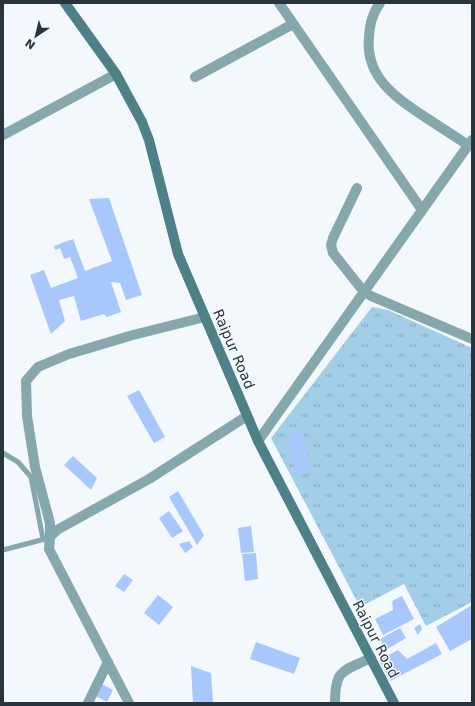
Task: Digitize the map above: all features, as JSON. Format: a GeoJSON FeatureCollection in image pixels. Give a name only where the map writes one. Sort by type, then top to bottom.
{"type":"FeatureCollection","features":[{"type":"Feature","properties":{"kind":"main road","name":"Raipur Road"},"geometry":{"type":"LineString","coordinates":[[65,3],[116,74],[142,122],[178,254],[247,416],[258,441],[394,703]]}},
{"type":"Feature","properties":{"kind":"street"},"geometry":{"type":"LineString","coordinates":[[278,3],[422,210]]}},
{"type":"Feature","properties":{"kind":"street"},"geometry":{"type":"LineString","coordinates":[[258,441],[470,143],[399,100],[388,90],[378,77],[370,58],[368,39],[373,14],[380,3]]}},
{"type":"Feature","properties":{"kind":"street"},"geometry":{"type":"LineString","coordinates":[[195,77],[293,24]]}},
{"type":"Feature","properties":{"kind":"street"},"geometry":{"type":"LineString","coordinates":[[3,135],[116,74]]}},
{"type":"Feature","properties":{"kind":"street"},"geometry":{"type":"LineString","coordinates":[[358,188],[331,245],[333,252],[364,292],[472,339]]}},
{"type":"Feature","properties":{"kind":"street"},"geometry":{"type":"LineString","coordinates":[[129,703],[50,550],[47,538],[50,523],[35,467],[28,416],[26,381],[38,367],[69,354],[133,335],[205,317]]}},
{"type":"Feature","properties":{"kind":"street"},"geometry":{"type":"LineString","coordinates":[[47,538],[57,530],[149,479],[247,416]]}},
{"type":"Feature","properties":{"kind":"street"},"geometry":{"type":"LineString","coordinates":[[335,703],[337,679],[344,671],[371,658]]}},
{"type":"Feature","properties":{"kind":"street"},"geometry":{"type":"LineString","coordinates":[[88,703],[108,662]]}},
{"type":"Feature","properties":{"kind":"lane"},"geometry":{"type":"LineString","coordinates":[[3,453],[18,462],[31,477],[47,538],[3,550]]}},
{"type":"Feature","properties":{"kind":"green space"},"geometry":{"type":"Polygon","coordinates":[[[372,307],[388,310],[472,348],[472,602],[426,626],[404,584],[360,607],[271,438],[372,307]]]}},
{"type":"Feature","properties":{"kind":"building"},"geometry":{"type":"Polygon","coordinates":[[[109,198],[142,295],[126,300],[120,283],[111,282],[121,312],[107,317],[104,314],[81,321],[74,296],[59,300],[65,321],[51,334],[30,275],[44,270],[51,288],[78,278],[70,257],[64,259],[60,248],[55,250],[54,246],[73,239],[85,271],[112,261],[89,199],[109,198]]]}},
{"type":"Feature","properties":{"kind":"building"},"geometry":{"type":"Polygon","coordinates":[[[139,390],[165,437],[154,443],[127,396],[139,390]]]}},
{"type":"Feature","properties":{"kind":"building"},"geometry":{"type":"Polygon","coordinates":[[[303,431],[311,473],[296,476],[287,435],[303,431]]]}},
{"type":"Feature","properties":{"kind":"building"},"geometry":{"type":"Polygon","coordinates":[[[73,456],[97,478],[91,490],[64,465],[73,456]]]}},
{"type":"Feature","properties":{"kind":"building"},"geometry":{"type":"Polygon","coordinates":[[[178,491],[204,535],[197,545],[169,497],[178,491]]]}},
{"type":"Feature","properties":{"kind":"building"},"geometry":{"type":"Polygon","coordinates":[[[169,511],[183,531],[172,538],[159,518],[169,511]]]}},
{"type":"Feature","properties":{"kind":"building"},"geometry":{"type":"Polygon","coordinates":[[[251,526],[254,552],[241,553],[238,528],[251,526]]]}},
{"type":"Feature","properties":{"kind":"building"},"geometry":{"type":"Polygon","coordinates":[[[189,541],[193,547],[185,553],[179,544],[189,541]]]}},
{"type":"Feature","properties":{"kind":"building"},"geometry":{"type":"Polygon","coordinates":[[[256,553],[258,579],[245,581],[242,554],[256,553]]]}},
{"type":"Feature","properties":{"kind":"building"},"geometry":{"type":"Polygon","coordinates":[[[124,574],[133,580],[124,592],[115,586],[124,574]]]}},
{"type":"Feature","properties":{"kind":"building"},"geometry":{"type":"Polygon","coordinates":[[[158,595],[173,607],[159,625],[144,613],[158,595]]]}},
{"type":"Feature","properties":{"kind":"building"},"geometry":{"type":"Polygon","coordinates":[[[402,596],[414,619],[383,635],[375,619],[393,610],[392,601],[402,596]]]}},
{"type":"Feature","properties":{"kind":"building"},"geometry":{"type":"Polygon","coordinates":[[[472,605],[472,639],[450,651],[436,627],[472,605]]]}},
{"type":"Feature","properties":{"kind":"building"},"geometry":{"type":"Polygon","coordinates":[[[420,624],[422,629],[418,635],[414,628],[420,624]]]}},
{"type":"Feature","properties":{"kind":"building"},"geometry":{"type":"Polygon","coordinates":[[[400,628],[406,638],[386,650],[380,639],[400,628]]]}},
{"type":"Feature","properties":{"kind":"building"},"geometry":{"type":"Polygon","coordinates":[[[256,642],[300,658],[294,674],[250,659],[256,642]]]}},
{"type":"Feature","properties":{"kind":"building"},"geometry":{"type":"Polygon","coordinates":[[[436,643],[442,654],[390,681],[379,660],[398,650],[407,659],[436,643]]]}},
{"type":"Feature","properties":{"kind":"building"},"geometry":{"type":"Polygon","coordinates":[[[191,666],[211,673],[213,703],[193,703],[191,666]]]}},
{"type":"Feature","properties":{"kind":"building"},"geometry":{"type":"Polygon","coordinates":[[[102,684],[113,690],[107,702],[96,696],[102,684]]]}}]}
